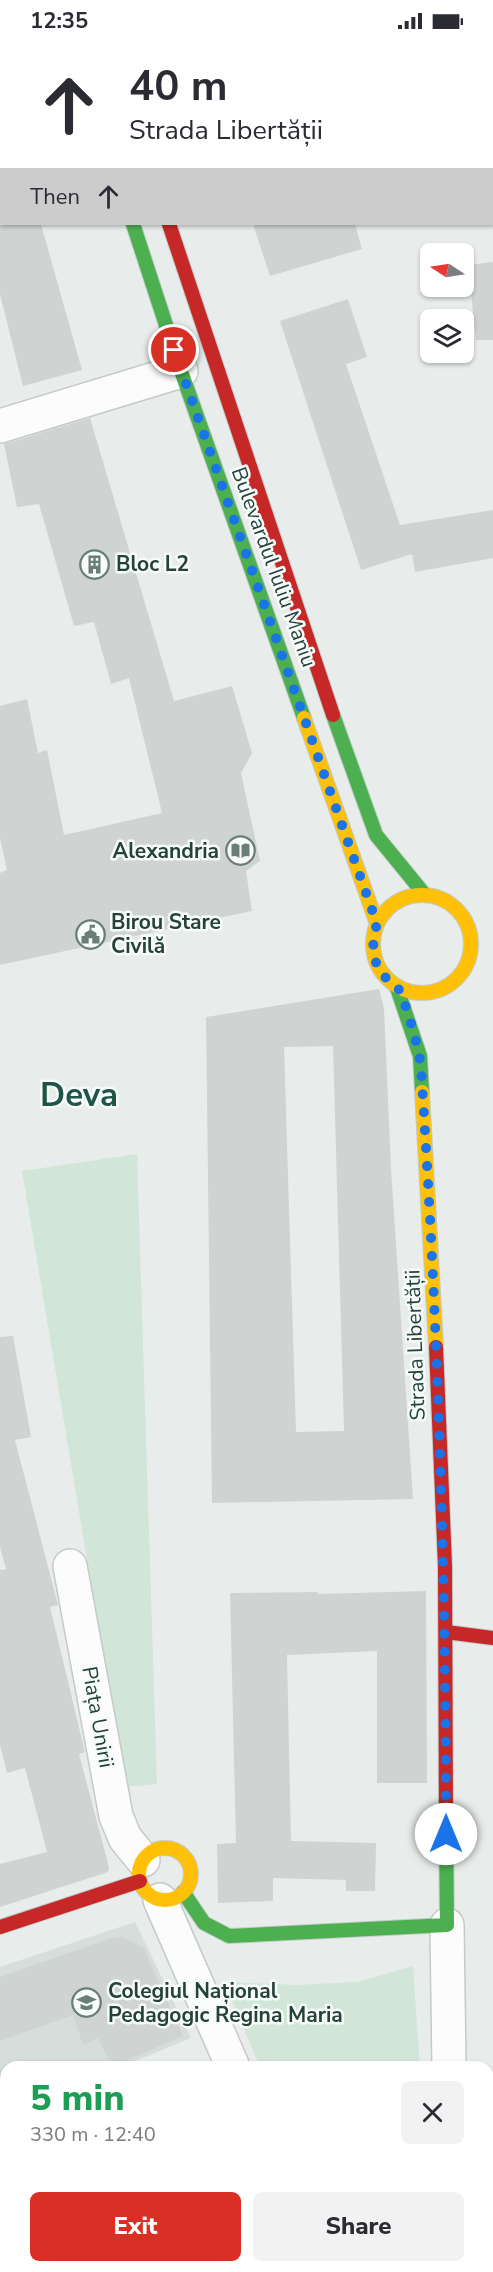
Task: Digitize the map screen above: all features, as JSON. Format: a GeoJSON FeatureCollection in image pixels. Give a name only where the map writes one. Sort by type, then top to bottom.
{"type":"FeatureCollection","features":[{"type":"Feature","properties":{"kind":"street","name":"Bulevardul Iuliu Maniu"},"geometry":{"type":"LineString","coordinates":[[133,225],[181,371],[377,924]]}},
{"type":"Feature","properties":{"kind":"street","name":"Bulevardul Iuliu Maniu"},"geometry":{"type":"LineString","coordinates":[[169,225],[365,810],[381,842],[425,895]]}},
{"type":"Feature","properties":{"kind":"street"},"geometry":{"type":"LineString","coordinates":[[0,426],[181,371]]}},
{"type":"Feature","properties":{"kind":"street"},"geometry":{"type":"LineString","coordinates":[[425,895],[439,898],[461,914],[471,938],[467,964],[453,983],[439,990],[422,994],[398,988],[378,967],[373,953],[373,939],[377,924],[385,911],[396,902],[410,896],[425,895]]}},
{"type":"Feature","properties":{"kind":"street"},"geometry":{"type":"LineString","coordinates":[[461,914],[482,914]]}},
{"type":"Feature","properties":{"kind":"street"},"geometry":{"type":"LineString","coordinates":[[467,964],[484,959]]}},
{"type":"Feature","properties":{"kind":"street","name":"Strada Libertății"},"geometry":{"type":"LineString","coordinates":[[398,988],[420,1056],[433,1264],[446,1632],[447,1925]]}},
{"type":"Feature","properties":{"kind":"street"},"geometry":{"type":"LineString","coordinates":[[434,1008],[439,990]]}},
{"type":"Feature","properties":{"kind":"street","name":"Strada Libertății"},"geometry":{"type":"LineString","coordinates":[[420,1056],[426,1036]]}},
{"type":"Feature","properties":{"kind":"street","name":"Piața Unirii"},"geometry":{"type":"LineString","coordinates":[[70,1566],[116,1816],[125,1838],[156,1883],[230,2061]]}},
{"type":"Feature","properties":{"kind":"street"},"geometry":{"type":"LineString","coordinates":[[446,1632],[493,1638]]}},
{"type":"Feature","properties":{"kind":"street"},"geometry":{"type":"LineString","coordinates":[[0,1927],[156,1883],[204,1923],[229,1936],[447,1925],[449,2061]]}},
{"type":"Feature","properties":{"kind":"shaded area","name":"Colegiul Național Pedagogic Regina Maria"},"geometry":{"type":"Polygon","coordinates":[[[135,1922],[191,2038],[135,2061],[0,2061],[0,1967],[135,1922]]]}},
{"type":"Feature","properties":{"kind":"green space"},"geometry":{"type":"Polygon","coordinates":[[[137,1154],[157,1784],[125,1787],[22,1171],[137,1154]]]}},
{"type":"Feature","properties":{"kind":"green space"},"geometry":{"type":"Polygon","coordinates":[[[413,1966],[420,2061],[257,2061],[224,1982],[296,1985],[357,1982],[413,1966]]]}},
{"type":"Feature","properties":{"kind":"building"},"geometry":{"type":"Polygon","coordinates":[[[0,225],[41,225],[82,370],[23,386],[0,294],[0,225]]]}},
{"type":"Feature","properties":{"kind":"building"},"geometry":{"type":"Polygon","coordinates":[[[253,225],[355,225],[362,249],[270,276],[253,225]]]}},
{"type":"Feature","properties":{"kind":"building"},"geometry":{"type":"Polygon","coordinates":[[[493,262],[493,340],[476,340],[471,297],[474,297],[474,264],[493,262]]]}},
{"type":"Feature","properties":{"kind":"building"},"geometry":{"type":"Polygon","coordinates":[[[348,299],[367,357],[346,364],[400,525],[493,510],[493,558],[415,572],[412,554],[361,570],[280,321],[348,299]]]}},
{"type":"Feature","properties":{"kind":"building"},"geometry":{"type":"Polygon","coordinates":[[[90,418],[174,701],[232,686],[252,753],[241,773],[260,861],[246,871],[252,911],[0,965],[0,873],[7,870],[0,838],[0,706],[27,699],[38,753],[47,750],[64,835],[162,813],[129,678],[111,684],[94,622],[74,626],[39,504],[17,507],[4,444],[90,418]]]}},
{"type":"Feature","properties":{"kind":"building"},"geometry":{"type":"Polygon","coordinates":[[[379,989],[384,1008],[391,1169],[413,1499],[212,1503],[206,1017],[379,989]],[[333,1046],[284,1047],[296,1432],[344,1431],[333,1046]]]}},
{"type":"Feature","properties":{"kind":"building"},"geometry":{"type":"Polygon","coordinates":[[[13,1336],[31,1437],[15,1440],[58,1605],[50,1607],[85,1752],[79,1754],[109,1867],[108,1872],[0,1907],[0,1864],[47,1852],[25,1768],[7,1773],[0,1745],[0,1570],[6,1569],[0,1547],[0,1337],[13,1336]]]}},
{"type":"Feature","properties":{"kind":"building"},"geometry":{"type":"Polygon","coordinates":[[[426,1591],[427,1783],[377,1783],[377,1651],[287,1655],[291,1841],[376,1843],[375,1891],[346,1891],[346,1880],[273,1878],[273,1901],[218,1903],[217,1844],[236,1843],[230,1593],[318,1592],[318,1594],[426,1591]]]}},
{"type":"Feature","properties":{"kind":"building","name":"Colegiul Național Pedagogic Regina Maria"},"geometry":{"type":"Polygon","coordinates":[[[122,1937],[143,1947],[183,2036],[126,2061],[109,2061],[98,2038],[83,2045],[73,2015],[0,2041],[0,1977],[111,1938],[122,1937]]]}},
{"type":"Feature","properties":{"kind":"traffic: fast"},"geometry":{"type":"LineString","coordinates":[[133,225],[181,371],[304,718]]}},
{"type":"Feature","properties":{"kind":"traffic: fast"},"geometry":{"type":"LineString","coordinates":[[333,715],[376,835],[425,895]]}},
{"type":"Feature","properties":{"kind":"traffic: fast"},"geometry":{"type":"LineString","coordinates":[[397,988],[420,1056],[422,1092]]}},
{"type":"Feature","properties":{"kind":"traffic: fast"},"geometry":{"type":"LineString","coordinates":[[183,1892],[204,1923],[229,1936],[447,1925],[446,1826]]}},
{"type":"Feature","properties":{"kind":"traffic: slow"},"geometry":{"type":"LineString","coordinates":[[304,718],[377,924]]}},
{"type":"Feature","properties":{"kind":"traffic: slow"},"geometry":{"type":"LineString","coordinates":[[422,895],[441,899],[457,909],[467,925],[471,944],[467,963],[457,979],[441,989],[422,993],[403,989],[387,979],[377,963],[373,944],[377,925],[387,909],[403,899],[422,895]]}},
{"type":"Feature","properties":{"kind":"traffic: slow"},"geometry":{"type":"LineString","coordinates":[[422,1092],[436,1347]]}},
{"type":"Feature","properties":{"kind":"traffic: slow"},"geometry":{"type":"LineString","coordinates":[[165,1848],[175,1850],[183,1856],[189,1864],[191,1874],[189,1884],[183,1892],[175,1898],[165,1900],[155,1898],[147,1892],[141,1884],[139,1874],[141,1864],[147,1856],[155,1850],[165,1848]]}},
{"type":"Feature","properties":{"kind":"traffic: jam"},"geometry":{"type":"LineString","coordinates":[[169,225],[333,715]]}},
{"type":"Feature","properties":{"kind":"traffic: jam"},"geometry":{"type":"LineString","coordinates":[[436,1347],[445,1566],[446,1826]]}},
{"type":"Feature","properties":{"kind":"traffic: jam"},"geometry":{"type":"LineString","coordinates":[[446,1632],[493,1638]]}},
{"type":"Feature","properties":{"kind":"traffic: jam"},"geometry":{"type":"LineString","coordinates":[[0,1927],[140,1881]]}},
{"type":"Feature","properties":{"kind":"place","name":"Bloc L2"},"geometry":{"type":"Point","coordinates":[95,564]}},
{"type":"Feature","properties":{"kind":"place","name":"Alexandria"},"geometry":{"type":"Point","coordinates":[240,851]}},
{"type":"Feature","properties":{"kind":"place","name":"Birou Stare Civilă"},"geometry":{"type":"Point","coordinates":[90,934]}},
{"type":"Feature","properties":{"kind":"place","name":"Colegiul Național Pedagogic Regina Maria"},"geometry":{"type":"Point","coordinates":[87,2003]}},
{"type":"Feature","properties":{"kind":"district","name":"Deva"},"geometry":{"type":"Point","coordinates":[79,1094]}},
{"type":"Feature","properties":{"kind":"route"},"geometry":{"type":"LineString","coordinates":[[174,350],[377,924],[373,939],[373,953],[386,979],[398,988],[420,1056],[432,1241],[445,1566],[446,1834]]}}]}
